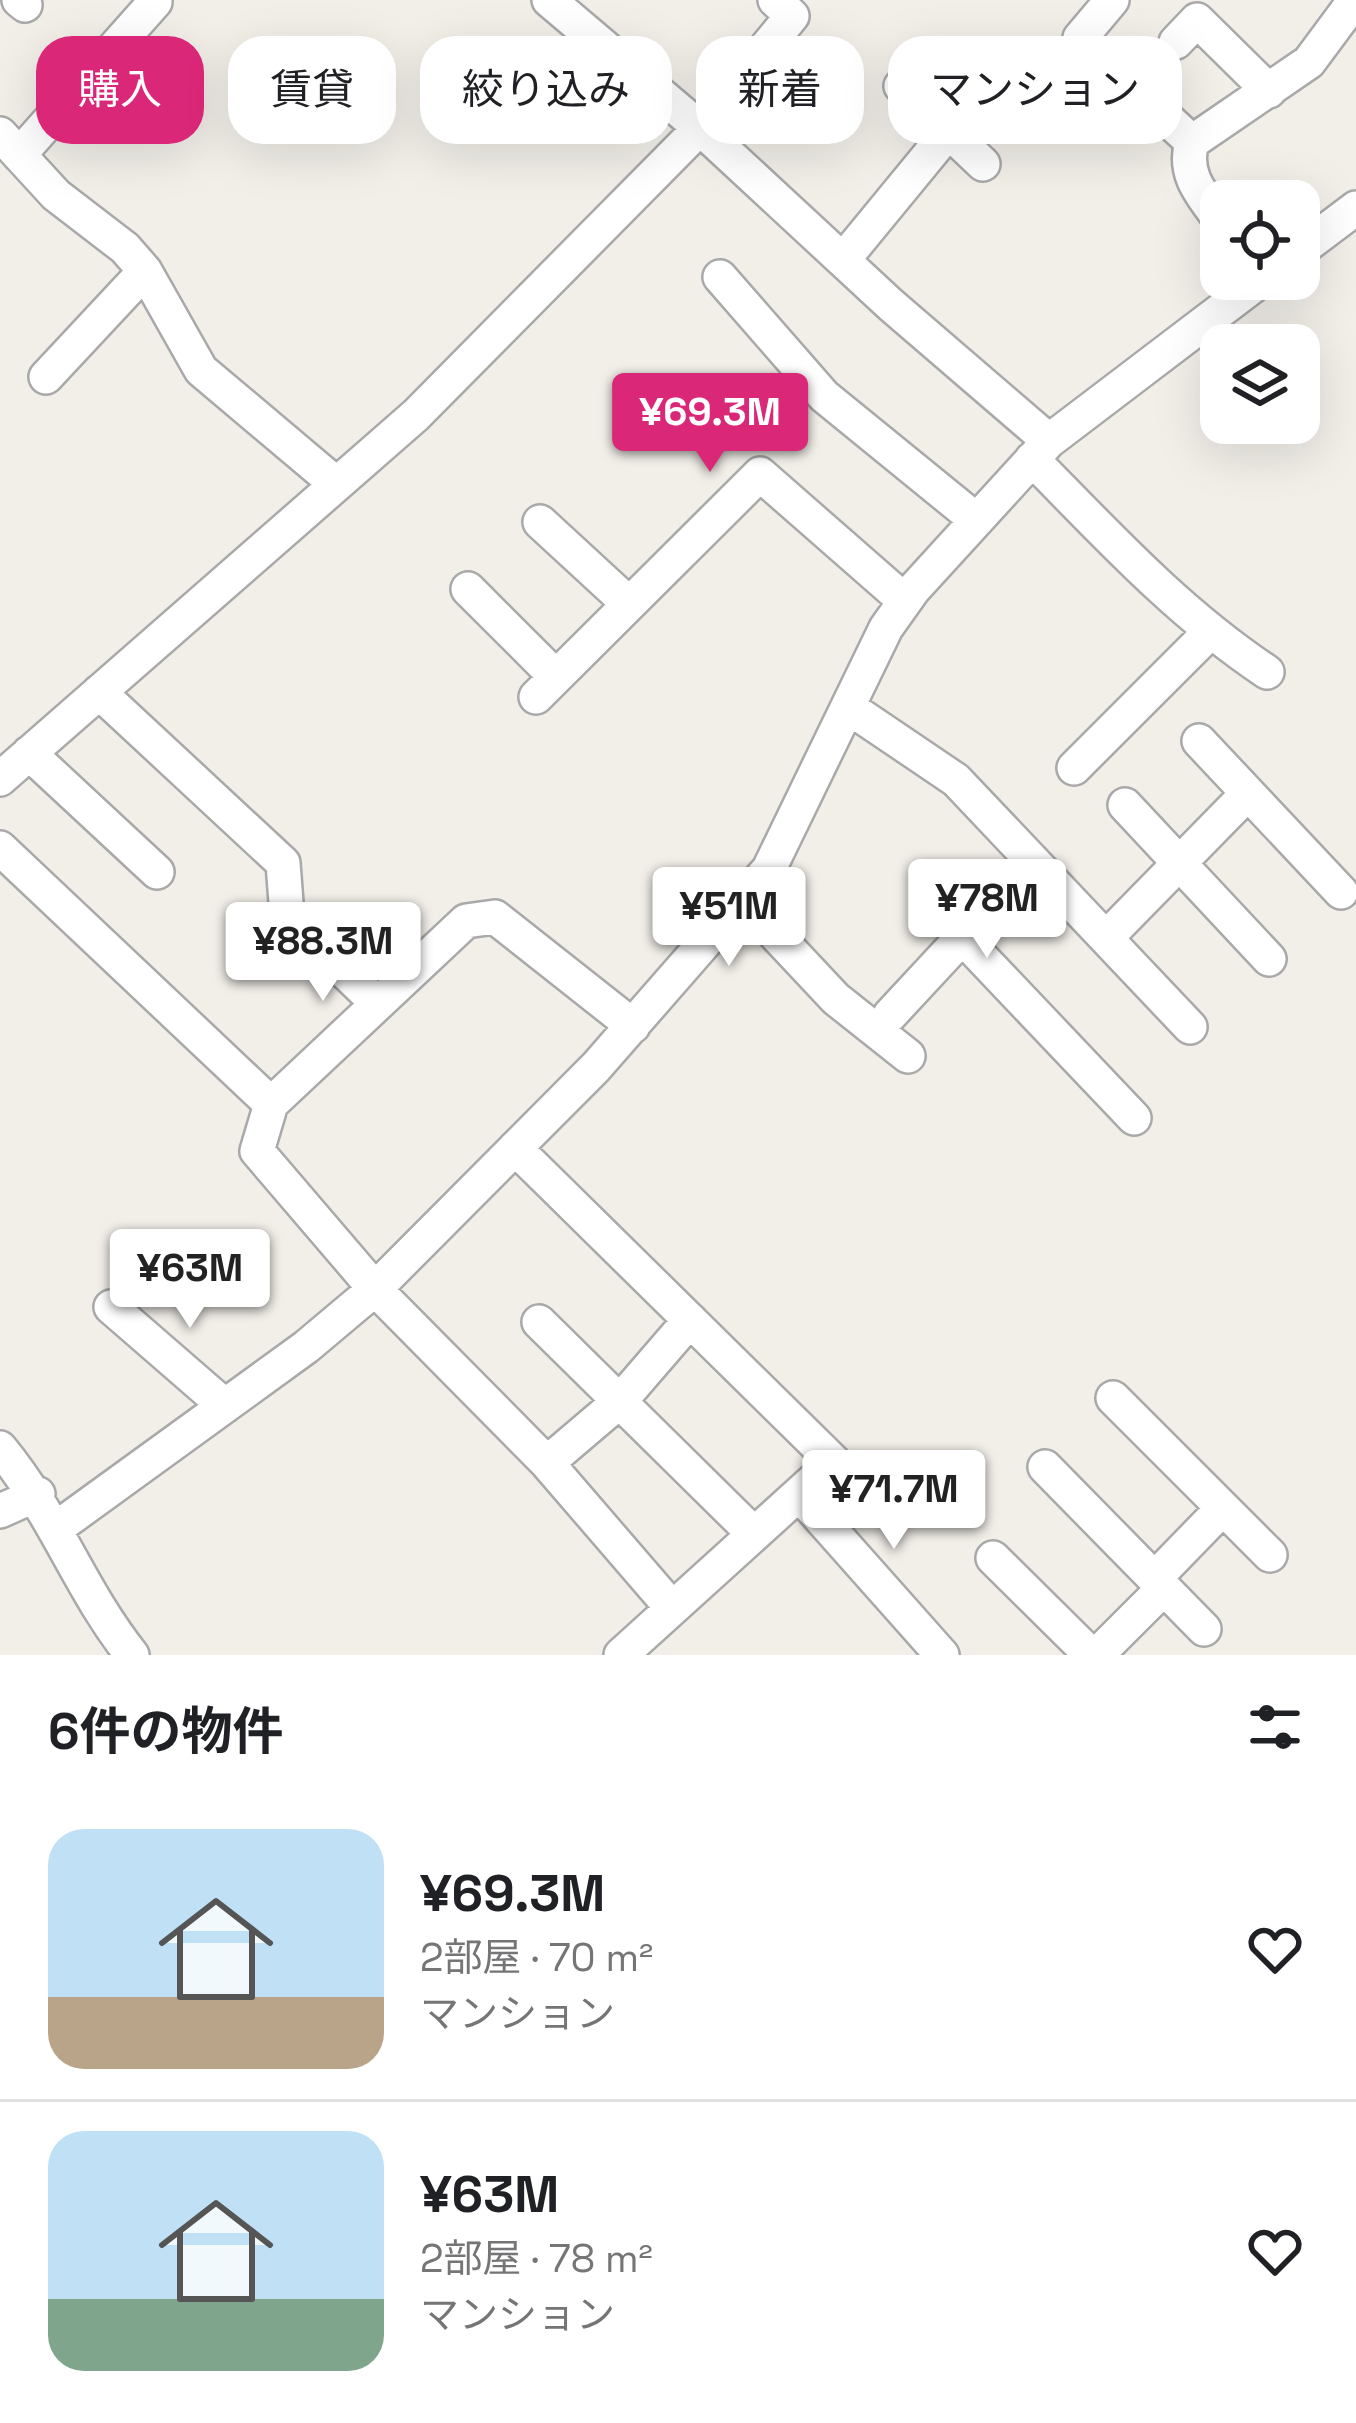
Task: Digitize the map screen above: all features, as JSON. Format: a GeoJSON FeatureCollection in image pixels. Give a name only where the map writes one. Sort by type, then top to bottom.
{"type":"FeatureCollection","features":[{"type":"Feature","properties":{"kind":"street"},"geometry":{"type":"LineString","coordinates":[[549,0],[696,125]]}},
{"type":"Feature","properties":{"kind":"street"},"geometry":{"type":"LineString","coordinates":[[775,0],[792,16],[776,36]]}},
{"type":"Feature","properties":{"kind":"street"},"geometry":{"type":"LineString","coordinates":[[1112,0],[1080,38],[1192,142]]}},
{"type":"Feature","properties":{"kind":"street"},"geometry":{"type":"LineString","coordinates":[[1200,192],[1192,181],[1187,157],[1192,142],[1309,62],[1355,0]]}},
{"type":"Feature","properties":{"kind":"street"},"geometry":{"type":"LineString","coordinates":[[155,2],[9,144],[56,195],[125,248],[146,271],[201,370],[335,483]]}},
{"type":"Feature","properties":{"kind":"street"},"geometry":{"type":"LineString","coordinates":[[1182,36],[1198,20],[1269,91]]}},
{"type":"Feature","properties":{"kind":"street"},"geometry":{"type":"LineString","coordinates":[[0,779],[416,415],[696,132]]}},
{"type":"Feature","properties":{"kind":"street"},"geometry":{"type":"LineString","coordinates":[[717,144],[1040,450],[1209,633],[1267,671]]}},
{"type":"Feature","properties":{"kind":"street"},"geometry":{"type":"LineString","coordinates":[[843,260],[938,144]]}},
{"type":"Feature","properties":{"kind":"street"},"geometry":{"type":"LineString","coordinates":[[962,144],[983,164]]}},
{"type":"Feature","properties":{"kind":"street"},"geometry":{"type":"LineString","coordinates":[[1320,235],[1356,208]]}},
{"type":"Feature","properties":{"kind":"street"},"geometry":{"type":"LineString","coordinates":[[46,377],[146,271]]}},
{"type":"Feature","properties":{"kind":"street"},"geometry":{"type":"LineString","coordinates":[[720,277],[824,396],[975,519]]}},
{"type":"Feature","properties":{"kind":"street"},"geometry":{"type":"LineString","coordinates":[[58,1527],[375,1289],[632,1026],[743,900],[790,834],[886,628],[905,601],[1040,450],[1232,300]]}},
{"type":"Feature","properties":{"kind":"street"},"geometry":{"type":"LineString","coordinates":[[468,589],[546,687],[760,474],[905,601]]}},
{"type":"Feature","properties":{"kind":"street"},"geometry":{"type":"LineString","coordinates":[[540,522],[629,604]]}},
{"type":"Feature","properties":{"kind":"street"},"geometry":{"type":"LineString","coordinates":[[1074,768],[1209,633]]}},
{"type":"Feature","properties":{"kind":"street"},"geometry":{"type":"LineString","coordinates":[[99,692],[283,863],[287,916],[375,1001]]}},
{"type":"Feature","properties":{"kind":"street"},"geometry":{"type":"LineString","coordinates":[[848,707],[956,780],[1190,1027]]}},
{"type":"Feature","properties":{"kind":"street"},"geometry":{"type":"LineString","coordinates":[[1198,741],[1340,892]]}},
{"type":"Feature","properties":{"kind":"street"},"geometry":{"type":"LineString","coordinates":[[29,753],[158,872]]}},
{"type":"Feature","properties":{"kind":"street"},"geometry":{"type":"LineString","coordinates":[[1106,938],[1248,794]]}},
{"type":"Feature","properties":{"kind":"street"},"geometry":{"type":"LineString","coordinates":[[1125,805],[1269,959]]}},
{"type":"Feature","properties":{"kind":"street"},"geometry":{"type":"LineString","coordinates":[[0,848],[271,1104]]}},
{"type":"Feature","properties":{"kind":"street"},"geometry":{"type":"LineString","coordinates":[[890,1015],[1033,861]]}},
{"type":"Feature","properties":{"kind":"street"},"geometry":{"type":"LineString","coordinates":[[743,900],[836,999],[908,1056]]}},
{"type":"Feature","properties":{"kind":"street"},"geometry":{"type":"LineString","coordinates":[[632,1026],[495,917],[466,921],[375,1001],[271,1104],[257,1150],[375,1289],[547,1463],[672,1608]]}},
{"type":"Feature","properties":{"kind":"street"},"geometry":{"type":"LineString","coordinates":[[962,937],[1134,1118]]}},
{"type":"Feature","properties":{"kind":"street"},"geometry":{"type":"LineString","coordinates":[[515,1148],[834,1462],[672,1608],[635,1651]]}},
{"type":"Feature","properties":{"kind":"street"},"geometry":{"type":"LineString","coordinates":[[110,1307],[225,1406]]}},
{"type":"Feature","properties":{"kind":"street"},"geometry":{"type":"LineString","coordinates":[[547,1463],[621,1400],[690,1320]]}},
{"type":"Feature","properties":{"kind":"street"},"geometry":{"type":"LineString","coordinates":[[539,1322],[754,1534]]}},
{"type":"Feature","properties":{"kind":"street"},"geometry":{"type":"LineString","coordinates":[[1113,1397],[1270,1555]]}},
{"type":"Feature","properties":{"kind":"street"},"geometry":{"type":"LineString","coordinates":[[0,1448],[38,1494],[105,1622],[132,1655]]}},
{"type":"Feature","properties":{"kind":"street"},"geometry":{"type":"LineString","coordinates":[[1045,1466],[1204,1629]]}},
{"type":"Feature","properties":{"kind":"street"},"geometry":{"type":"LineString","coordinates":[[0,1511],[38,1494]]}},
{"type":"Feature","properties":{"kind":"street"},"geometry":{"type":"LineString","coordinates":[[799,1494],[942,1655]]}},
{"type":"Feature","properties":{"kind":"street"},"geometry":{"type":"LineString","coordinates":[[993,1558],[1094,1655],[1223,1508]]}}]}
